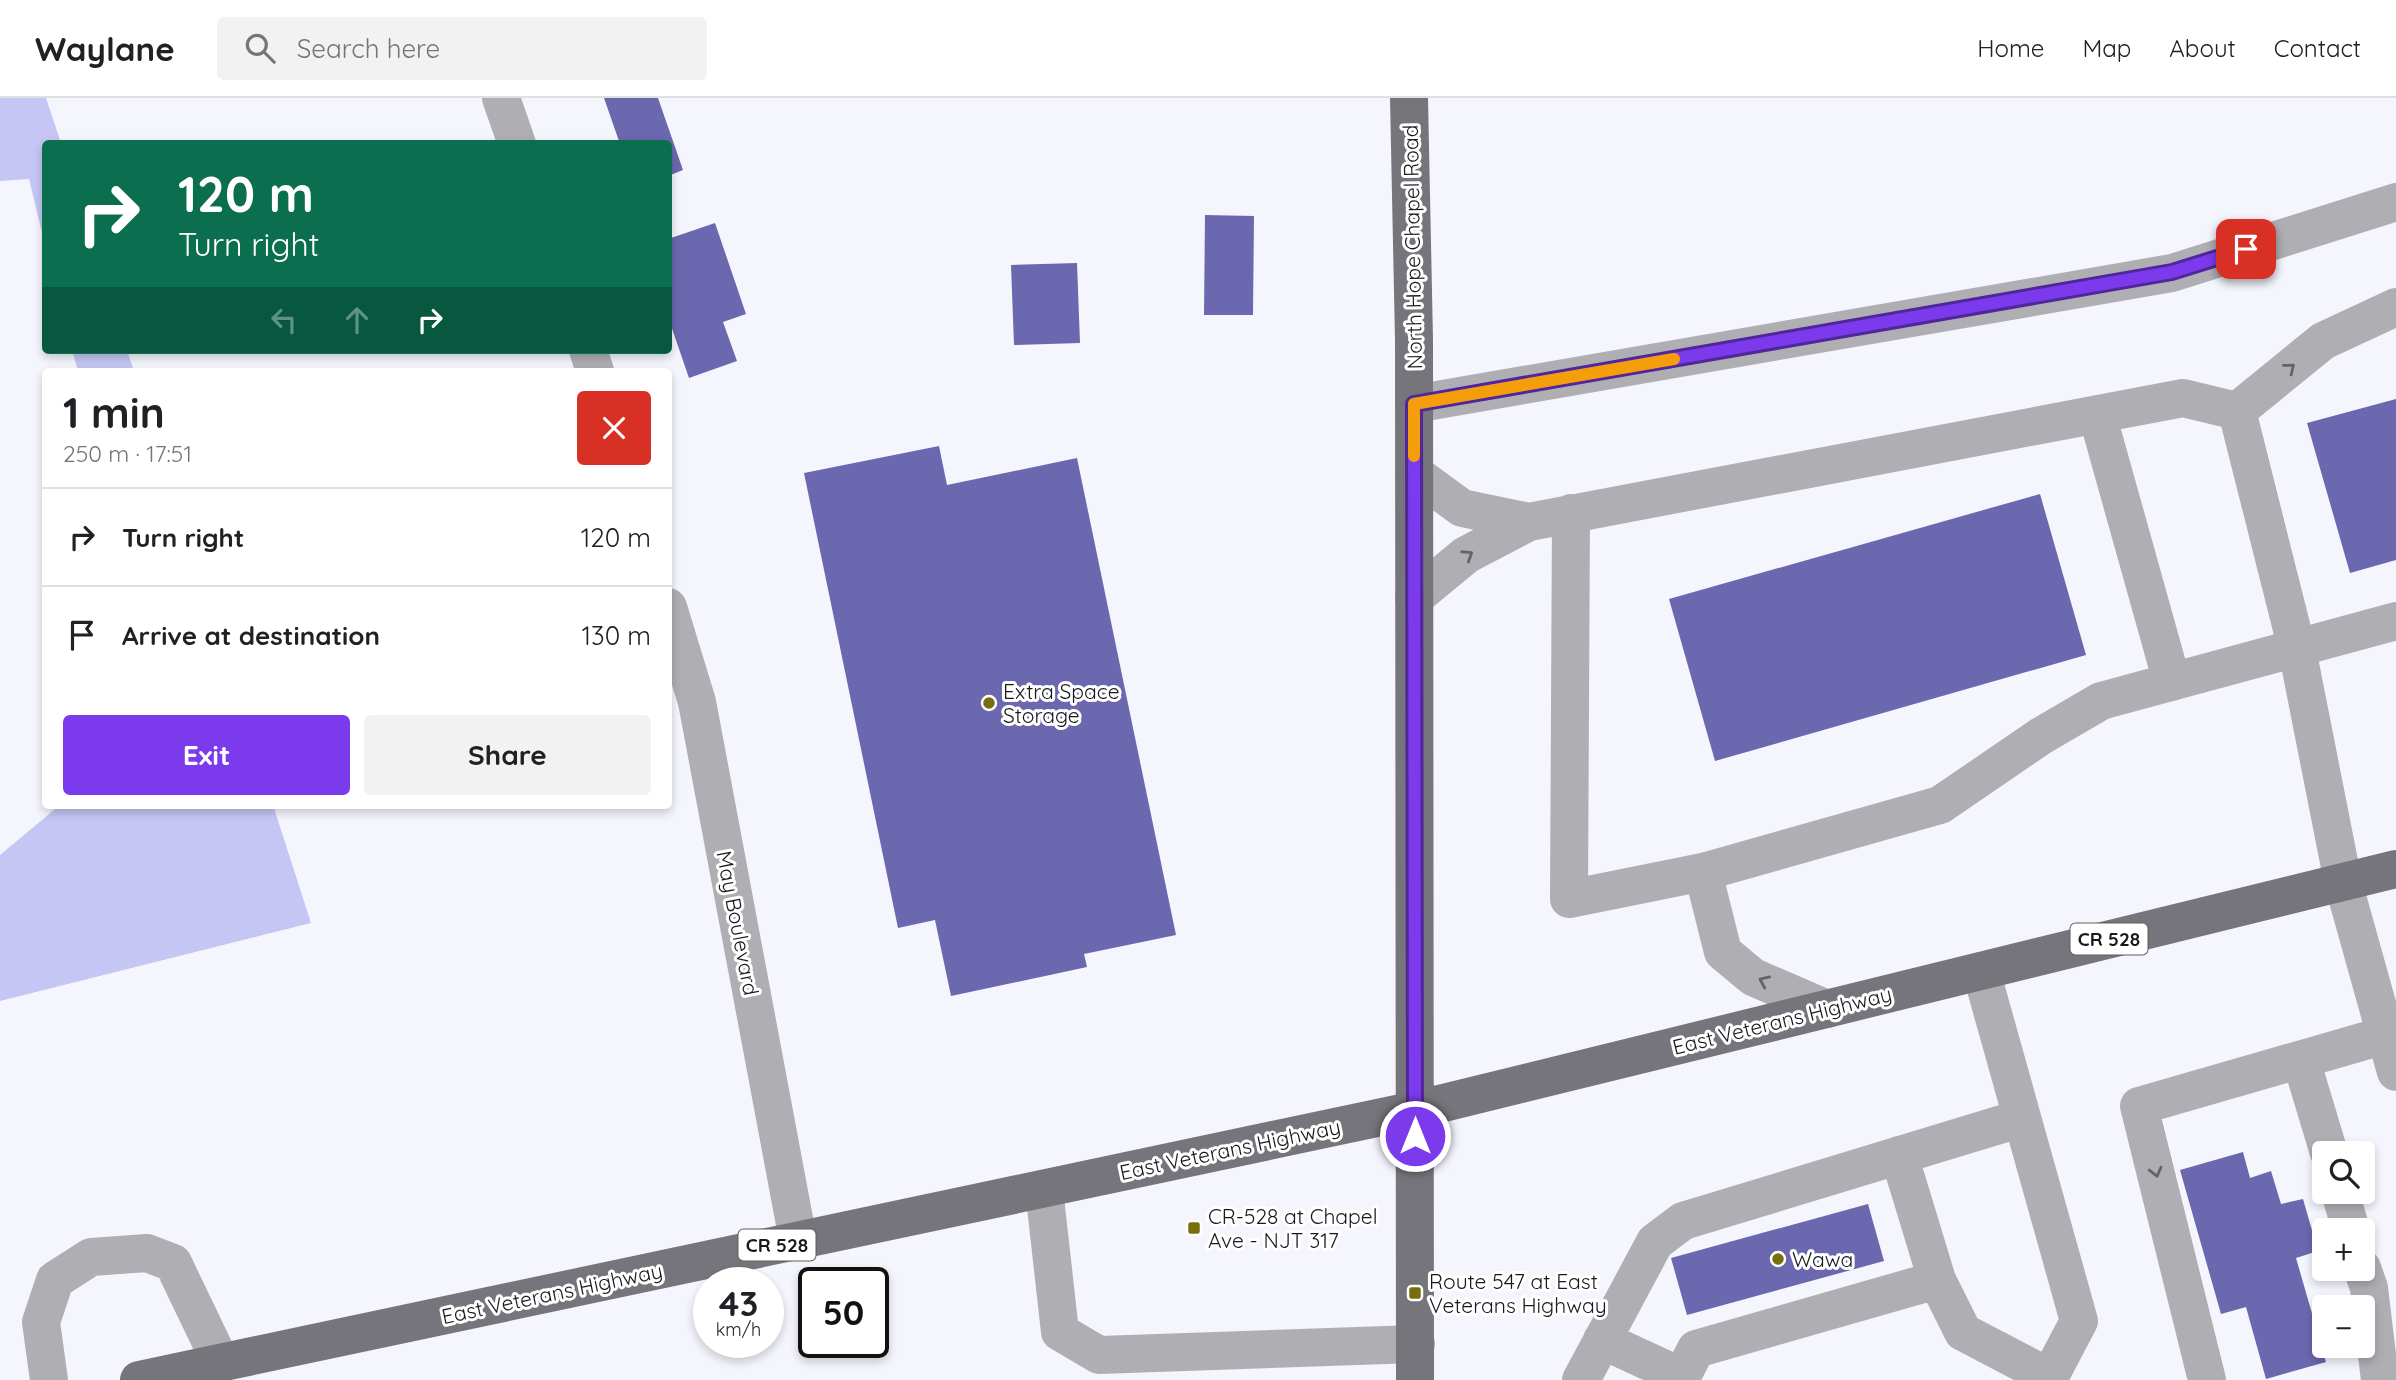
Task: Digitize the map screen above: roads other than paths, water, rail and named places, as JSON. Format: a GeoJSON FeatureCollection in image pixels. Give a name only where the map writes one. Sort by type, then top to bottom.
{"type":"FeatureCollection","features":[{"type":"Feature","properties":{"kind":"main road","name":"North Hope Chapel Road"},"geometry":{"type":"LineString","coordinates":[[1409,98],[1414,404],[1415,1362]]}},
{"type":"Feature","properties":{"kind":"main road","name":"East Veterans Highway"},"geometry":{"type":"LineString","coordinates":[[139,1380],[205,1370],[798,1240],[1415,1110],[2396,869]]}},
{"type":"Feature","properties":{"kind":"street"},"geometry":{"type":"LineString","coordinates":[[501,98],[516,140]]}},
{"type":"Feature","properties":{"kind":"street"},"geometry":{"type":"LineString","coordinates":[[1414,404],[2172,272],[2396,202]]}},
{"type":"Feature","properties":{"kind":"street"},"geometry":{"type":"LineString","coordinates":[[2237,411],[2323,341],[2396,307]]}},
{"type":"Feature","properties":{"kind":"street"},"geometry":{"type":"LineString","coordinates":[[1414,598],[1466,555],[1529,522],[2183,398],[2237,411]]}},
{"type":"Feature","properties":{"kind":"street"},"geometry":{"type":"LineString","coordinates":[[2237,411],[2297,649],[2343,881],[2391,1034],[2396,1072]]}},
{"type":"Feature","properties":{"kind":"street"},"geometry":{"type":"LineString","coordinates":[[2097,414],[2172,682]]}},
{"type":"Feature","properties":{"kind":"street"},"geometry":{"type":"LineString","coordinates":[[1414,473],[1462,508],[1529,522]]}},
{"type":"Feature","properties":{"kind":"street"},"geometry":{"type":"LineString","coordinates":[[1571,513],[1569,898],[1703,872],[1941,805],[2041,736],[2102,701],[2396,621]]}},
{"type":"Feature","properties":{"kind":"street","name":"May Boulevard"},"geometry":{"type":"LineString","coordinates":[[672,620],[697,702],[798,1240]]}},
{"type":"Feature","properties":{"kind":"street"},"geometry":{"type":"LineString","coordinates":[[1703,872],[1723,952],[1753,977],[1827,1009]]}},
{"type":"Feature","properties":{"kind":"street"},"geometry":{"type":"LineString","coordinates":[[1899,1155],[1937,1280],[1963,1332],[2049,1379],[2080,1321],[1980,971]]}},
{"type":"Feature","properties":{"kind":"street"},"geometry":{"type":"LineString","coordinates":[[2207,1380],[2139,1106],[2391,1034]]}},
{"type":"Feature","properties":{"kind":"street"},"geometry":{"type":"LineString","coordinates":[[2301,1060],[2325,1141]]}},
{"type":"Feature","properties":{"kind":"street"},"geometry":{"type":"LineString","coordinates":[[1581,1380],[1655,1242],[1683,1221],[2022,1118]]}},
{"type":"Feature","properties":{"kind":"street"},"geometry":{"type":"LineString","coordinates":[[1044,1189],[1060,1332],[1099,1355],[1276,1365],[1415,1362]]}},
{"type":"Feature","properties":{"kind":"street"},"geometry":{"type":"LineString","coordinates":[[49,1380],[41,1322],[55,1280],[91,1257],[147,1253],[173,1263],[205,1370]]}},
{"type":"Feature","properties":{"kind":"street"},"geometry":{"type":"LineString","coordinates":[[1602,1340],[1681,1379],[1696,1349],[1937,1280]]}},
{"type":"Feature","properties":{"kind":"street"},"geometry":{"type":"LineString","coordinates":[[2367,1281],[2379,1380]]}},
{"type":"Feature","properties":{"kind":"place","name":"Extra Space Storage"},"geometry":{"type":"Point","coordinates":[989,703]}},
{"type":"Feature","properties":{"kind":"place","name":"CR-528 at Chapel Ave - NJT 317"},"geometry":{"type":"Point","coordinates":[1194,1228]}},
{"type":"Feature","properties":{"kind":"place","name":"Wawa"},"geometry":{"type":"Point","coordinates":[1778,1259]}},
{"type":"Feature","properties":{"kind":"place","name":"Route 547 at East Veterans Highway"},"geometry":{"type":"Point","coordinates":[1415,1293]}}]}
